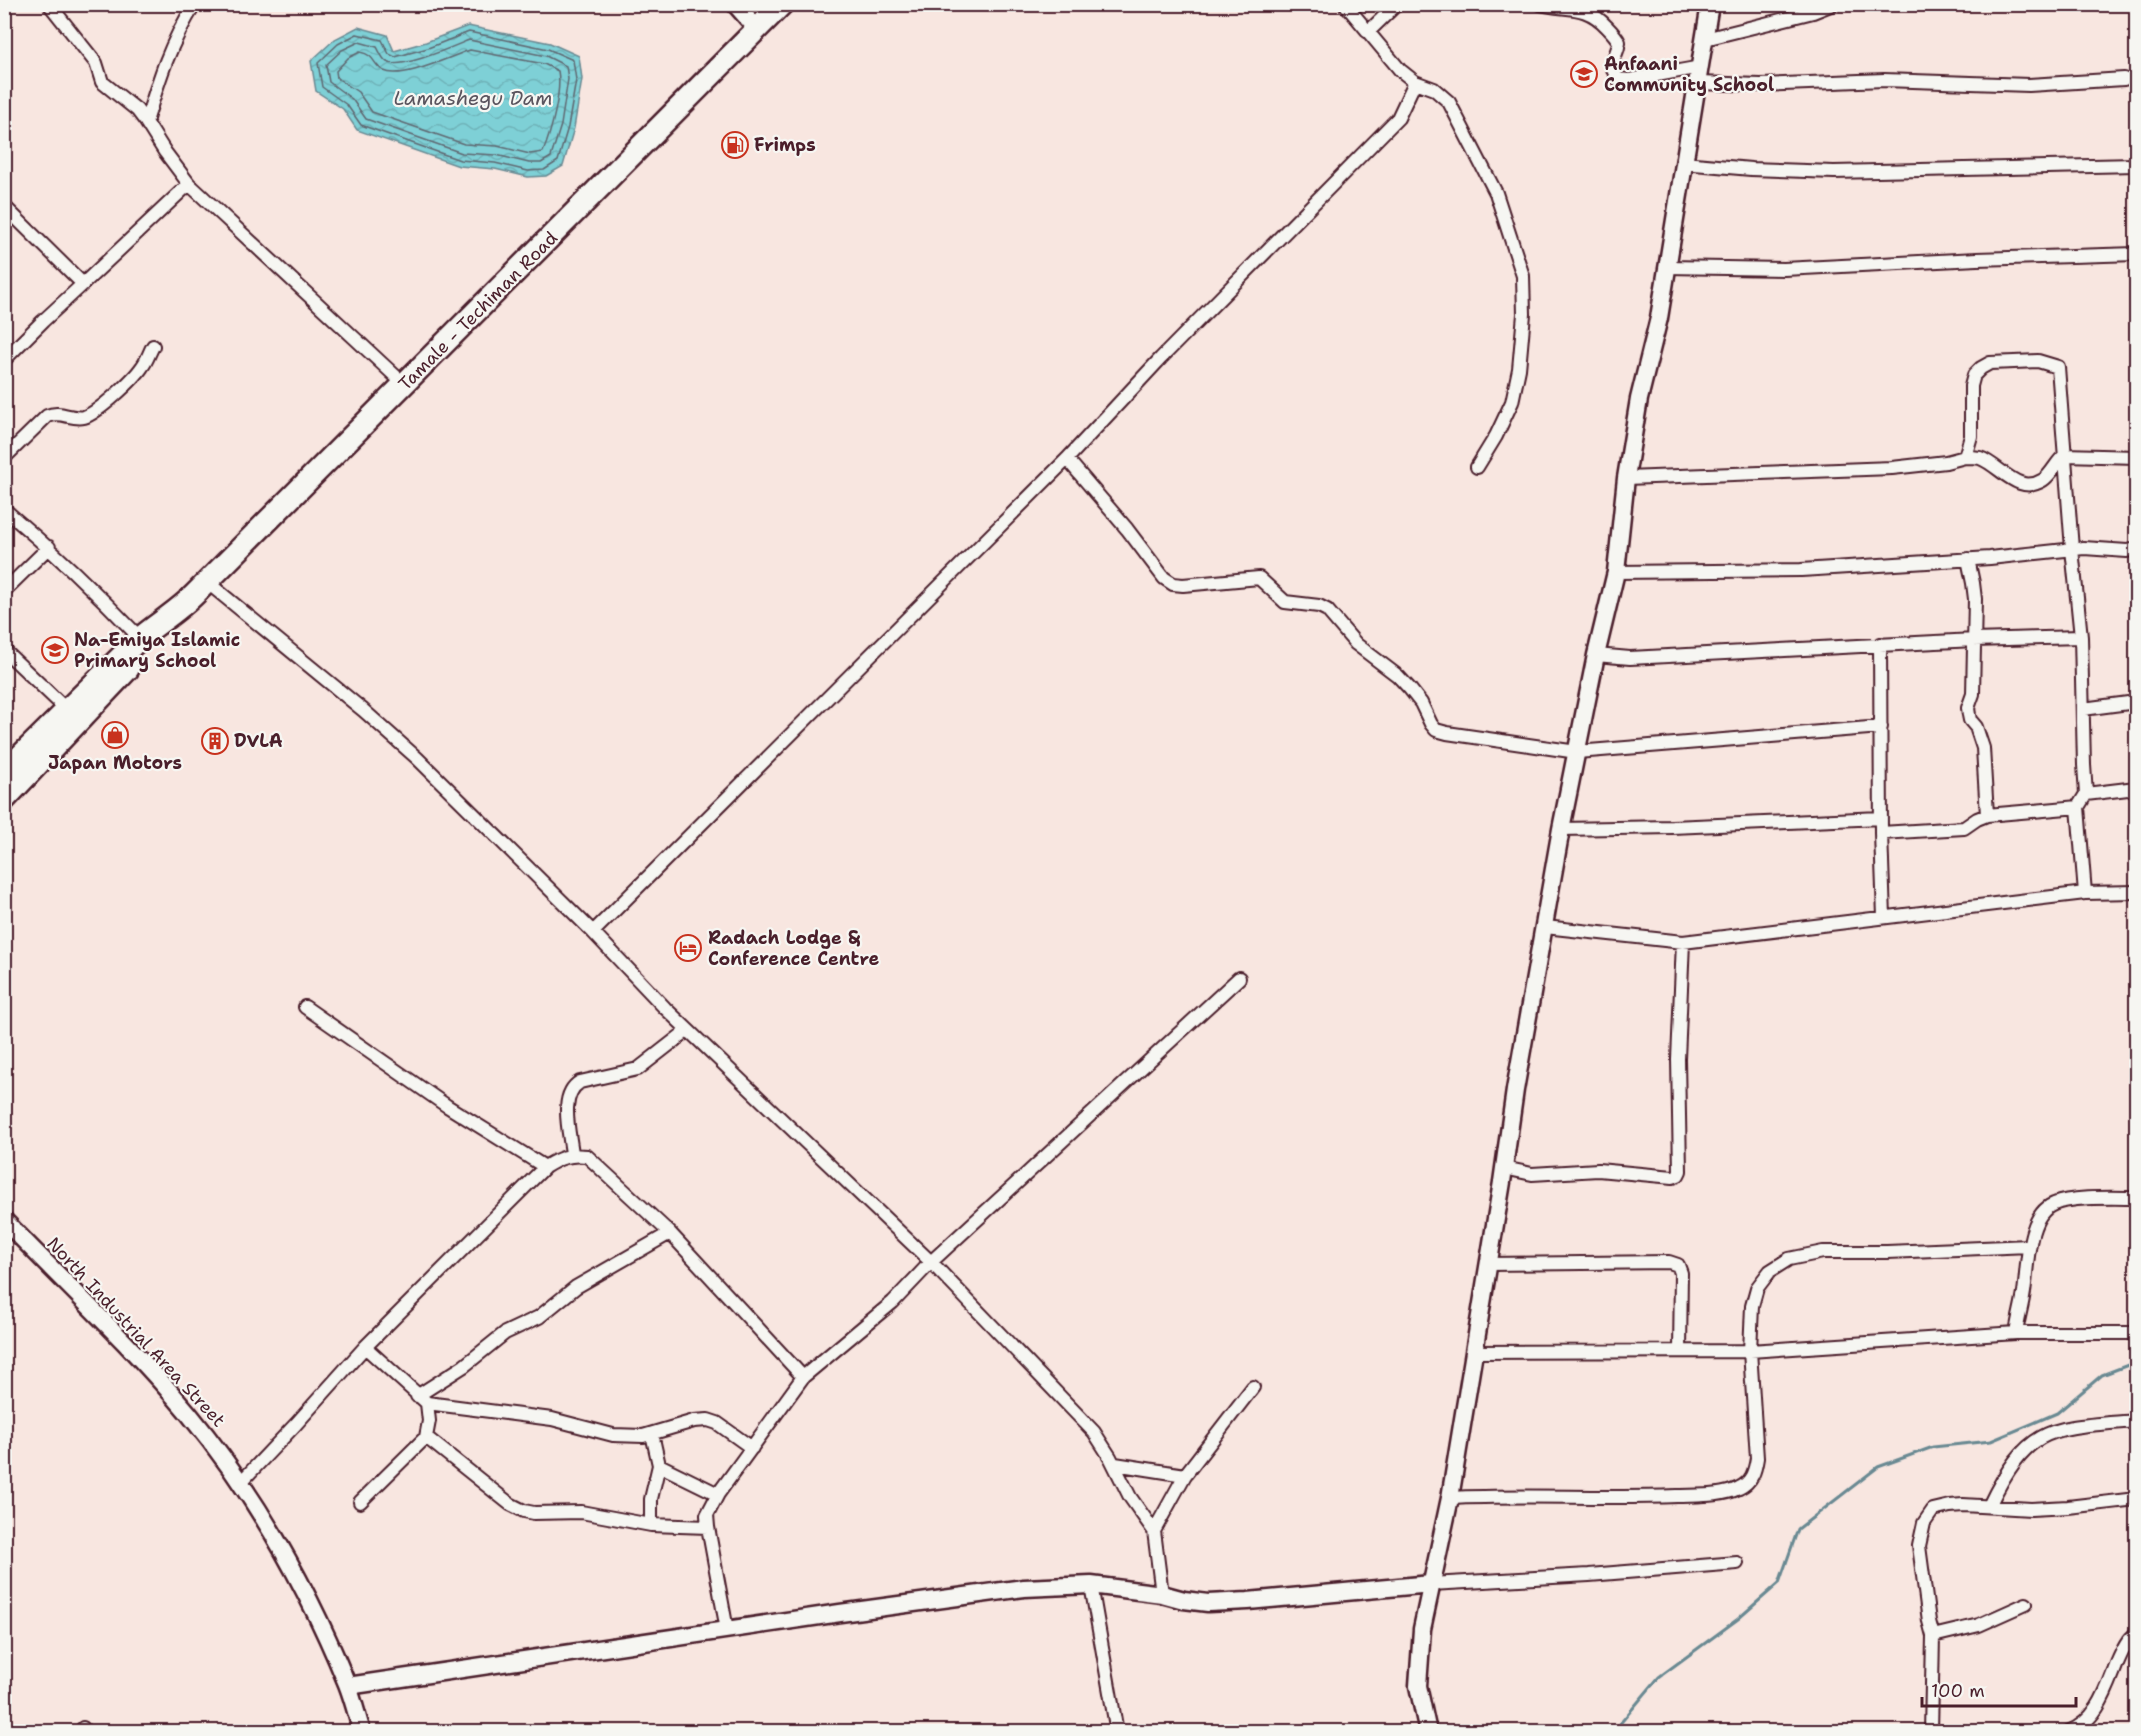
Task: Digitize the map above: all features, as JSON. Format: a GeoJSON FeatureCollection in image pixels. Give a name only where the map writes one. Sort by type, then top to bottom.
{"type":"FeatureCollection","features":[{"type":"Feature","properties":{"kind":"highway","name":"Tamale - Techiman Road"},"geometry":{"type":"LineString","coordinates":[[171,616],[405,385],[782,4]]}},
{"type":"Feature","properties":{"kind":"highway"},"geometry":{"type":"LineString","coordinates":[[4,800],[29,761],[67,710],[140,638],[171,616]]}},
{"type":"Feature","properties":{"kind":"highway"},"geometry":{"type":"LineString","coordinates":[[4,772],[29,761],[161,633],[171,616]]}},
{"type":"Feature","properties":{"kind":"street"},"geometry":{"type":"LineString","coordinates":[[49,4],[96,63],[102,82],[137,110],[189,184],[405,385]]}},
{"type":"Feature","properties":{"kind":"street"},"geometry":{"type":"LineString","coordinates":[[146,122],[168,53],[179,28],[195,4]]}},
{"type":"Feature","properties":{"kind":"street"},"geometry":{"type":"LineString","coordinates":[[735,4],[757,29]]}},
{"type":"Feature","properties":{"kind":"street"},"geometry":{"type":"LineString","coordinates":[[1345,4],[1400,70],[1416,82],[1434,89],[1449,102],[1496,193],[1523,276],[1524,314],[1519,369],[1512,402],[1496,436],[1477,467]]}},
{"type":"Feature","properties":{"kind":"street"},"geometry":{"type":"LineString","coordinates":[[1368,32],[1397,4]]}},
{"type":"Feature","properties":{"kind":"street"},"geometry":{"type":"LineString","coordinates":[[1540,4],[1572,7],[1589,12],[1600,19],[1619,42],[1611,63],[1618,79],[1699,75],[1761,85],[1884,80],[2030,85],[2124,79]]}},
{"type":"Feature","properties":{"kind":"street"},"geometry":{"type":"LineString","coordinates":[[1428,1731],[1418,1686],[1418,1663],[1431,1584],[1449,1498],[1515,1090],[1561,829],[1596,655],[1616,572],[1626,478],[1639,399],[1659,318],[1710,4]]}},
{"type":"Feature","properties":{"kind":"street"},"geometry":{"type":"LineString","coordinates":[[1704,39],[1813,12],[1833,4]]}},
{"type":"Feature","properties":{"kind":"street"},"geometry":{"type":"LineString","coordinates":[[593,932],[1067,459],[1169,350],[1398,118],[1416,82]]}},
{"type":"Feature","properties":{"kind":"street"},"geometry":{"type":"LineString","coordinates":[[1683,163],[1751,169],[1833,172],[2136,165]]}},
{"type":"Feature","properties":{"kind":"street"},"geometry":{"type":"LineString","coordinates":[[4,360],[189,184]]}},
{"type":"Feature","properties":{"kind":"street"},"geometry":{"type":"LineString","coordinates":[[4,206],[83,284]]}},
{"type":"Feature","properties":{"kind":"street"},"geometry":{"type":"LineString","coordinates":[[1667,267],[1784,269],[2136,254]]}},
{"type":"Feature","properties":{"kind":"street"},"geometry":{"type":"LineString","coordinates":[[4,458],[47,416],[52,414],[78,418],[106,404],[141,369],[153,346]]}},
{"type":"Feature","properties":{"kind":"street"},"geometry":{"type":"LineString","coordinates":[[1965,457],[1971,436],[1971,386],[1974,375],[1981,368],[1990,363],[2037,361],[2058,367],[2081,637],[2086,794],[2078,807],[2085,893]]}},
{"type":"Feature","properties":{"kind":"street"},"geometry":{"type":"LineString","coordinates":[[1626,478],[1892,468],[1946,462],[1965,457],[1978,458],[2014,480],[2024,484],[2033,484],[2042,480],[2065,455],[2136,457]]}},
{"type":"Feature","properties":{"kind":"street"},"geometry":{"type":"LineString","coordinates":[[1067,459],[1127,529],[1164,578],[1173,584],[1259,578],[1285,602],[1318,606],[1327,610],[1356,644],[1398,676],[1410,689],[1437,730],[1577,752],[1881,727]]}},
{"type":"Feature","properties":{"kind":"street"},"geometry":{"type":"LineString","coordinates":[[4,508],[96,592],[140,638]]}},
{"type":"Feature","properties":{"kind":"street"},"geometry":{"type":"LineString","coordinates":[[4,591],[48,547]]}},
{"type":"Feature","properties":{"kind":"street"},"geometry":{"type":"LineString","coordinates":[[1616,572],[1801,570],[1968,559],[2072,549],[2136,549]]}},
{"type":"Feature","properties":{"kind":"street"},"geometry":{"type":"LineString","coordinates":[[1968,559],[1973,583],[1974,640],[1973,694],[1968,708],[1970,720],[1976,727],[1983,748],[1987,815]]}},
{"type":"Feature","properties":{"kind":"street"},"geometry":{"type":"LineString","coordinates":[[207,582],[363,710],[417,758],[593,932],[688,1030],[931,1262],[1094,1432],[1114,1464],[1130,1497],[1154,1531],[1162,1594]]}},
{"type":"Feature","properties":{"kind":"street"},"geometry":{"type":"LineString","coordinates":[[1596,655],[1630,658],[1880,644],[2081,637]]}},
{"type":"Feature","properties":{"kind":"street"},"geometry":{"type":"LineString","coordinates":[[1880,644],[1884,917]]}},
{"type":"Feature","properties":{"kind":"street"},"geometry":{"type":"LineString","coordinates":[[4,650],[67,710]]}},
{"type":"Feature","properties":{"kind":"street"},"geometry":{"type":"LineString","coordinates":[[2084,709],[2136,702]]}},
{"type":"Feature","properties":{"kind":"street"},"geometry":{"type":"LineString","coordinates":[[2086,794],[2136,788]]}},
{"type":"Feature","properties":{"kind":"street"},"geometry":{"type":"LineString","coordinates":[[1881,834],[1964,828],[1987,815],[2078,807]]}},
{"type":"Feature","properties":{"kind":"street"},"geometry":{"type":"LineString","coordinates":[[1561,829],[1672,827],[1881,818]]}},
{"type":"Feature","properties":{"kind":"street"},"geometry":{"type":"LineString","coordinates":[[1545,927],[1683,942],[2085,893],[2136,892]]}},
{"type":"Feature","properties":{"kind":"street"},"geometry":{"type":"LineString","coordinates":[[1504,1168],[1532,1174],[1598,1170],[1673,1177],[1678,1175],[1680,1171],[1678,1059],[1683,942]]}},
{"type":"Feature","properties":{"kind":"street"},"geometry":{"type":"LineString","coordinates":[[727,1630],[707,1515],[718,1494],[803,1377],[893,1302],[931,1262],[1239,978]]}},
{"type":"Feature","properties":{"kind":"street"},"geometry":{"type":"LineString","coordinates":[[305,1007],[447,1106],[545,1167]]}},
{"type":"Feature","properties":{"kind":"street"},"geometry":{"type":"LineString","coordinates":[[572,1154],[568,1099],[573,1086],[580,1082],[638,1069],[688,1030]]}},
{"type":"Feature","properties":{"kind":"street"},"geometry":{"type":"LineString","coordinates":[[241,1482],[365,1347],[545,1167],[559,1158],[572,1154],[587,1156],[670,1233],[803,1377]]}},
{"type":"Feature","properties":{"kind":"street"},"geometry":{"type":"LineString","coordinates":[[2016,1333],[2026,1283],[2029,1246],[2039,1216],[2051,1205],[2066,1201],[2136,1198]]}},
{"type":"Feature","properties":{"kind":"street","name":"North Industrial Area Street"},"geometry":{"type":"LineString","coordinates":[[4,1220],[188,1413],[241,1482],[287,1559],[348,1686],[362,1731]]}},
{"type":"Feature","properties":{"kind":"street"},"geometry":{"type":"LineString","coordinates":[[422,1400],[505,1333],[539,1317],[576,1287],[670,1233]]}},
{"type":"Feature","properties":{"kind":"street"},"geometry":{"type":"LineString","coordinates":[[1449,1498],[1639,1497],[1715,1494],[1740,1488],[1750,1481],[1757,1458],[1750,1351],[1752,1306],[1757,1288],[1770,1270],[1789,1259],[1823,1252],[1887,1252],[2029,1246]]}},
{"type":"Feature","properties":{"kind":"street"},"geometry":{"type":"LineString","coordinates":[[1488,1264],[1669,1262],[1678,1265],[1681,1273],[1680,1351]]}},
{"type":"Feature","properties":{"kind":"street"},"geometry":{"type":"LineString","coordinates":[[1474,1352],[1750,1351],[2016,1333],[2136,1333]]}},
{"type":"Feature","properties":{"kind":"street"},"geometry":{"type":"LineString","coordinates":[[360,1502],[426,1437],[429,1421],[422,1400],[365,1347]]}},
{"type":"Feature","properties":{"kind":"street"},"geometry":{"type":"LineString","coordinates":[[1154,1531],[1185,1475],[1252,1387]]}},
{"type":"Feature","properties":{"kind":"street"},"geometry":{"type":"LineString","coordinates":[[422,1400],[552,1419],[614,1435],[652,1434],[694,1421],[708,1420],[717,1423],[752,1448]]}},
{"type":"Feature","properties":{"kind":"street"},"geometry":{"type":"LineString","coordinates":[[1989,1506],[2018,1456],[2031,1442],[2055,1430],[2136,1421]]}},
{"type":"Feature","properties":{"kind":"street"},"geometry":{"type":"LineString","coordinates":[[651,1525],[651,1499],[659,1465],[652,1434]]}},
{"type":"Feature","properties":{"kind":"street"},"geometry":{"type":"LineString","coordinates":[[426,1437],[510,1504],[524,1511],[581,1512],[651,1525],[708,1527]]}},
{"type":"Feature","properties":{"kind":"street"},"geometry":{"type":"LineString","coordinates":[[1114,1464],[1185,1475]]}},
{"type":"Feature","properties":{"kind":"street"},"geometry":{"type":"LineString","coordinates":[[659,1465],[718,1494]]}},
{"type":"Feature","properties":{"kind":"street"},"geometry":{"type":"LineString","coordinates":[[1931,1731],[1933,1636],[1919,1546],[1924,1523],[1933,1510],[1963,1505],[2031,1509],[2068,1507],[2136,1499]]}},
{"type":"Feature","properties":{"kind":"street"},"geometry":{"type":"LineString","coordinates":[[348,1686],[1024,1588],[1091,1585],[1162,1594],[1184,1600],[1216,1602],[1431,1584],[1589,1575],[1737,1563]]}},
{"type":"Feature","properties":{"kind":"street"},"geometry":{"type":"LineString","coordinates":[[1091,1585],[1118,1731]]}},
{"type":"Feature","properties":{"kind":"street"},"geometry":{"type":"LineString","coordinates":[[1933,1636],[1978,1625],[2026,1604]]}},
{"type":"Feature","properties":{"kind":"street"},"geometry":{"type":"LineString","coordinates":[[2067,1731],[2089,1720],[2105,1692],[2126,1643],[2136,1634]]}},
{"type":"Feature","properties":{"kind":"shaded area","name":"Na-Emiya Islamic Primary School"},"geometry":{"type":"Polygon","coordinates":[[[56,640],[66,647],[54,660],[45,652],[56,640]]]}},
{"type":"Feature","properties":{"kind":"water","name":"Lamashegu Dam"},"geometry":{"type":"Polygon","coordinates":[[[468,26],[550,43],[579,56],[582,79],[574,128],[563,166],[546,176],[528,177],[495,169],[459,166],[357,130],[343,109],[316,91],[311,61],[335,39],[358,27],[387,35],[394,51],[468,26]]]}},
{"type":"Feature","properties":{"kind":"waterway"},"geometry":{"type":"LineString","coordinates":[[1613,1732],[1659,1677],[1738,1619],[1779,1583],[1798,1529],[1878,1467],[1933,1447],[1991,1441],[2057,1413],[2102,1375],[2136,1362]]}},
{"type":"Feature","properties":{"kind":"place","name":"Anfaani Community School"},"geometry":{"type":"Point","coordinates":[1584,74]}},
{"type":"Feature","properties":{"kind":"place","name":"Frimps"},"geometry":{"type":"Point","coordinates":[735,145]}},
{"type":"Feature","properties":{"kind":"place","name":"Na-Emiya Islamic Primary School"},"geometry":{"type":"Point","coordinates":[55,650]}},
{"type":"Feature","properties":{"kind":"place","name":"Japan Motors"},"geometry":{"type":"Point","coordinates":[115,735]}},
{"type":"Feature","properties":{"kind":"place","name":"DVLA"},"geometry":{"type":"Point","coordinates":[215,741]}},
{"type":"Feature","properties":{"kind":"place","name":"Radach Lodge & Conference Centre"},"geometry":{"type":"Point","coordinates":[688,948]}}]}
